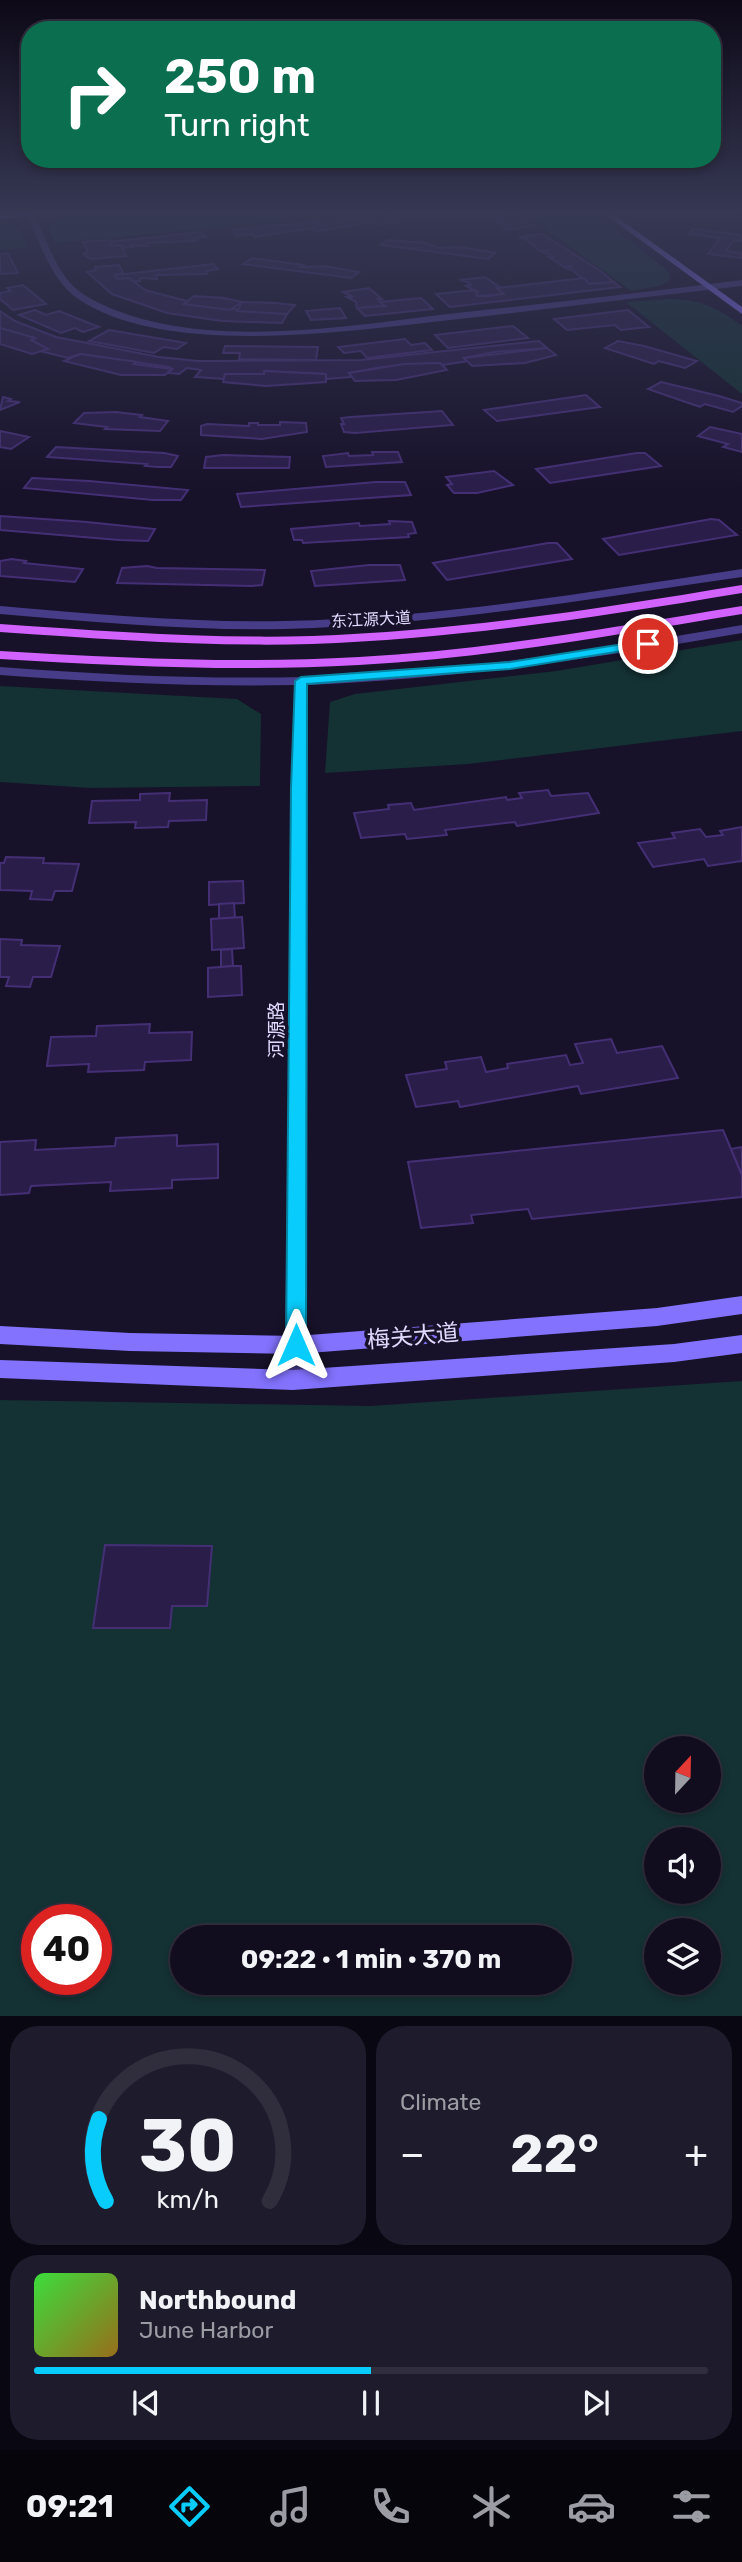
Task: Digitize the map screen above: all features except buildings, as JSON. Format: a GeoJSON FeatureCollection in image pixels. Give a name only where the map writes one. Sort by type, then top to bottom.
{"type":"FeatureCollection","features":[{"type":"Feature","properties":{"kind":"main road","name":"东江源大道"},"geometry":{"type":"LineString","coordinates":[[0,628],[218,640],[352,639],[499,627],[742,589]]}},
{"type":"Feature","properties":{"kind":"main road"},"geometry":{"type":"LineString","coordinates":[[0,654],[142,662],[308,663],[411,657],[518,645],[742,610]]}},
{"type":"Feature","properties":{"kind":"main road","name":"梅关大道"},"geometry":{"type":"LineString","coordinates":[[0,1335],[130,1342],[296,1345],[657,1317],[742,1305]]}},
{"type":"Feature","properties":{"kind":"main road","name":"梅关大道"},"geometry":{"type":"LineString","coordinates":[[0,1369],[293,1380],[674,1353],[742,1344]]}},
{"type":"Feature","properties":{"kind":"street"},"geometry":{"type":"LineString","coordinates":[[97,306],[152,323],[220,332],[315,331],[543,306]]}},
{"type":"Feature","properties":{"kind":"street"},"geometry":{"type":"LineString","coordinates":[[0,610],[145,622],[286,625],[485,611],[742,573]]}},
{"type":"Feature","properties":{"kind":"street"},"geometry":{"type":"LineString","coordinates":[[0,671],[125,680],[301,681],[510,665],[742,629]]}},
{"type":"Feature","properties":{"kind":"street","name":"河源路"},"geometry":{"type":"LineString","coordinates":[[293,1380],[296,1345],[298,788],[301,681]]}},
{"type":"Feature","properties":{"kind":"green space"},"geometry":{"type":"Polygon","coordinates":[[[631,306],[708,306],[742,326],[742,394],[631,306]]]}},
{"type":"Feature","properties":{"kind":"green space"},"geometry":{"type":"Polygon","coordinates":[[[742,640],[742,731],[468,764],[325,773],[330,702],[355,694],[556,671],[742,640]]]}},
{"type":"Feature","properties":{"kind":"green space"},"geometry":{"type":"Polygon","coordinates":[[[0,686],[237,699],[261,714],[260,786],[91,788],[0,782],[0,686]]]}},
{"type":"Feature","properties":{"kind":"green space"},"geometry":{"type":"Polygon","coordinates":[[[742,1381],[742,2016],[0,2016],[0,1400],[370,1406],[742,1381]]]}},
{"type":"Feature","properties":{"kind":"route"},"geometry":{"type":"LineString","coordinates":[[296,1345],[298,742],[301,681],[510,665],[648,644]]}}]}
